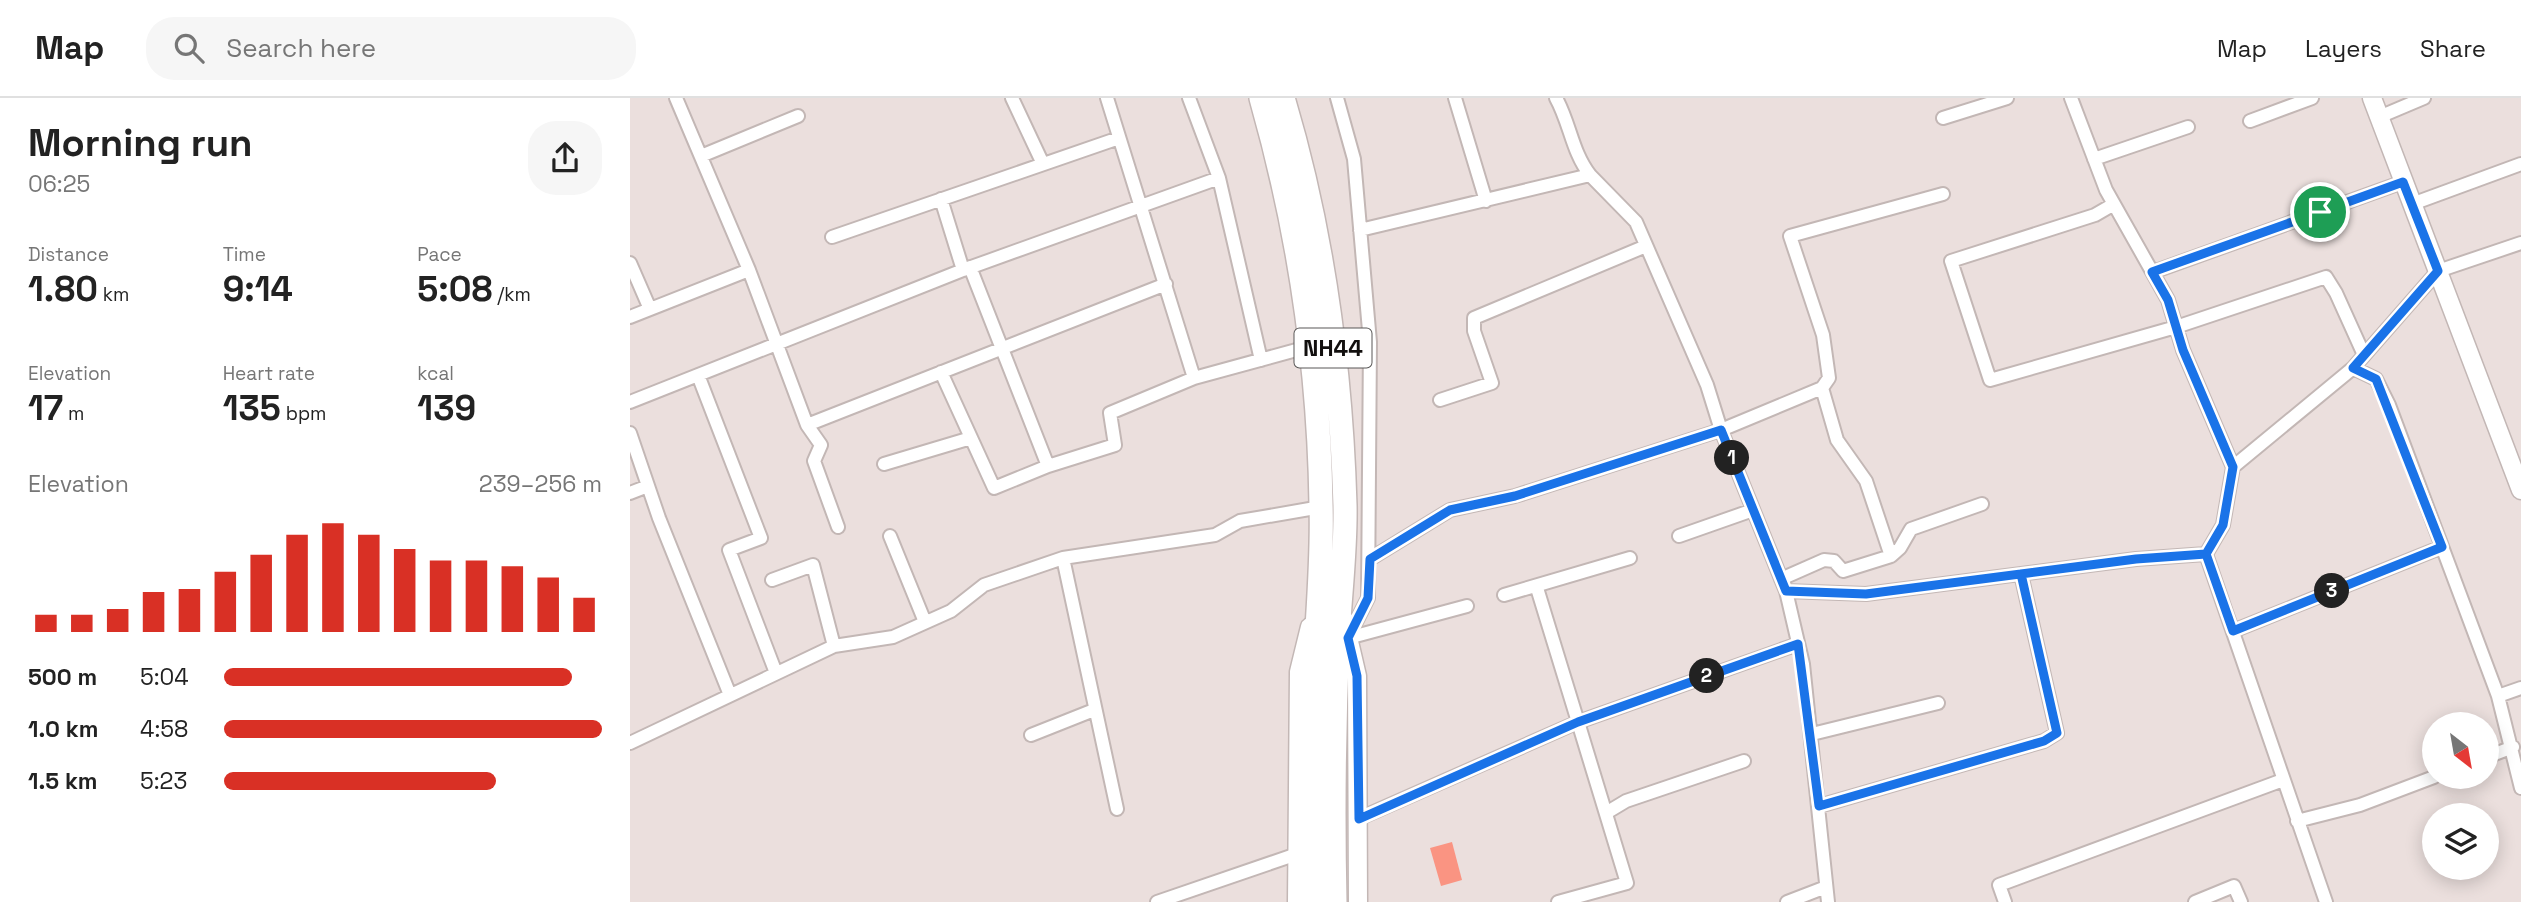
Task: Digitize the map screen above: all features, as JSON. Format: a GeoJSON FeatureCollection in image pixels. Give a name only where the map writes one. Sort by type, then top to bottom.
{"type":"FeatureCollection","features":[{"type":"Feature","properties":{"kind":"highway","name":"NH44"},"geometry":{"type":"LineString","coordinates":[[1261,98],[1296,238],[1311,346],[1329,600]]}},
{"type":"Feature","properties":{"kind":"highway","name":"NH44"},"geometry":{"type":"LineString","coordinates":[[1283,98],[1298,149],[1333,346],[1345,508],[1329,600],[1317,902]]}},
{"type":"Feature","properties":{"kind":"highway","name":"NH44"},"geometry":{"type":"LineString","coordinates":[[1325,687],[1332,759],[1335,902]]}},
{"type":"Feature","properties":{"kind":"street"},"geometry":{"type":"LineString","coordinates":[[676,98],[749,270],[807,425],[821,445],[814,461],[838,527]]}},
{"type":"Feature","properties":{"kind":"street"},"geometry":{"type":"LineString","coordinates":[[1012,98],[1043,164]]}},
{"type":"Feature","properties":{"kind":"street"},"geometry":{"type":"LineString","coordinates":[[1107,98],[1194,379]]}},
{"type":"Feature","properties":{"kind":"street"},"geometry":{"type":"LineString","coordinates":[[1189,98],[1219,178],[1261,360]]}},
{"type":"Feature","properties":{"kind":"street"},"geometry":{"type":"LineString","coordinates":[[1337,98],[1354,159],[1370,342],[1368,598],[1348,638]]}},
{"type":"Feature","properties":{"kind":"street"},"geometry":{"type":"LineString","coordinates":[[1455,98],[1486,201]]}},
{"type":"Feature","properties":{"kind":"street"},"geometry":{"type":"LineString","coordinates":[[1556,98],[1567,118],[1578,159],[1636,222],[1707,385],[1721,430],[1784,585],[1798,644],[1812,734],[1828,902]]}},
{"type":"Feature","properties":{"kind":"street"},"geometry":{"type":"LineString","coordinates":[[1943,118],[2007,98]]}},
{"type":"Feature","properties":{"kind":"street"},"geometry":{"type":"LineString","coordinates":[[2071,98],[2114,204],[2168,300],[2183,350],[2233,467],[2223,525],[2206,554],[2326,902]]}},
{"type":"Feature","properties":{"kind":"street"},"geometry":{"type":"LineString","coordinates":[[2250,121],[2312,98]]}},
{"type":"Feature","properties":{"kind":"street"},"geometry":{"type":"LineString","coordinates":[[2372,98],[2521,490]]}},
{"type":"Feature","properties":{"kind":"street"},"geometry":{"type":"LineString","coordinates":[[2379,117],[2424,98]]}},
{"type":"Feature","properties":{"kind":"street"},"geometry":{"type":"LineString","coordinates":[[701,156],[798,116]]}},
{"type":"Feature","properties":{"kind":"street"},"geometry":{"type":"LineString","coordinates":[[2094,159],[2188,127]]}},
{"type":"Feature","properties":{"kind":"street"},"geometry":{"type":"LineString","coordinates":[[832,237],[1119,138]]}},
{"type":"Feature","properties":{"kind":"street"},"geometry":{"type":"LineString","coordinates":[[2412,204],[2521,164]]}},
{"type":"Feature","properties":{"kind":"street"},"geometry":{"type":"LineString","coordinates":[[1360,230],[1590,175]]}},
{"type":"Feature","properties":{"kind":"street"},"geometry":{"type":"LineString","coordinates":[[630,401],[966,268],[1219,178]]}},
{"type":"Feature","properties":{"kind":"street"},"geometry":{"type":"LineString","coordinates":[[2152,272],[2403,182]]}},
{"type":"Feature","properties":{"kind":"street"},"geometry":{"type":"LineString","coordinates":[[1370,559],[1450,510],[1515,496],[1721,430],[1822,388],[1829,378],[1823,335],[1790,236],[1943,194]]}},
{"type":"Feature","properties":{"kind":"street"},"geometry":{"type":"LineString","coordinates":[[941,199],[966,268],[1002,348],[1048,466]]}},
{"type":"Feature","properties":{"kind":"street"},"geometry":{"type":"LineString","coordinates":[[2114,204],[2095,215],[1951,261],[1990,380],[2176,327],[2326,277],[2364,355]]}},
{"type":"Feature","properties":{"kind":"street"},"geometry":{"type":"LineString","coordinates":[[2233,467],[2353,368],[2438,271],[2521,243]]}},
{"type":"Feature","properties":{"kind":"street"},"geometry":{"type":"LineString","coordinates":[[1440,400],[1492,383],[1474,331],[1474,318],[1646,246]]}},
{"type":"Feature","properties":{"kind":"street"},"geometry":{"type":"LineString","coordinates":[[630,263],[650,309]]}},
{"type":"Feature","properties":{"kind":"street"},"geometry":{"type":"LineString","coordinates":[[630,317],[749,270]]}},
{"type":"Feature","properties":{"kind":"street"},"geometry":{"type":"LineString","coordinates":[[807,425],[1166,284]]}},
{"type":"Feature","properties":{"kind":"street"},"geometry":{"type":"LineString","coordinates":[[941,372],[994,488],[1048,466],[1115,445],[1110,413],[1194,379],[1311,346]]}},
{"type":"Feature","properties":{"kind":"street"},"geometry":{"type":"LineString","coordinates":[[2353,368],[2376,379],[2498,696],[2513,747],[2521,788]]}},
{"type":"Feature","properties":{"kind":"street"},"geometry":{"type":"LineString","coordinates":[[698,375],[761,538],[729,550],[776,673]]}},
{"type":"Feature","properties":{"kind":"street"},"geometry":{"type":"LineString","coordinates":[[1822,388],[1836,440],[1866,481],[1891,556]]}},
{"type":"Feature","properties":{"kind":"street"},"geometry":{"type":"LineString","coordinates":[[630,433],[730,695]]}},
{"type":"Feature","properties":{"kind":"street"},"geometry":{"type":"LineString","coordinates":[[884,464],[971,439]]}},
{"type":"Feature","properties":{"kind":"street"},"geometry":{"type":"LineString","coordinates":[[630,493],[648,486]]}},
{"type":"Feature","properties":{"kind":"street"},"geometry":{"type":"LineString","coordinates":[[1784,585],[1824,560],[1834,561],[1843,571],[1891,556],[1900,548],[1911,529],[1982,504]]}},
{"type":"Feature","properties":{"kind":"street"},"geometry":{"type":"LineString","coordinates":[[630,743],[834,646],[893,637],[951,611],[984,585],[1063,558],[1215,535],[1240,521],[1321,508]]}},
{"type":"Feature","properties":{"kind":"street"},"geometry":{"type":"LineString","coordinates":[[1679,536],[1753,510]]}},
{"type":"Feature","properties":{"kind":"street"},"geometry":{"type":"LineString","coordinates":[[890,536],[925,622]]}},
{"type":"Feature","properties":{"kind":"street"},"geometry":{"type":"LineString","coordinates":[[2233,631],[2442,547]]}},
{"type":"Feature","properties":{"kind":"street"},"geometry":{"type":"LineString","coordinates":[[1784,585],[1866,594],[2136,559],[2206,554]]}},
{"type":"Feature","properties":{"kind":"street"},"geometry":{"type":"LineString","coordinates":[[1063,558],[1117,808]]}},
{"type":"Feature","properties":{"kind":"street"},"geometry":{"type":"LineString","coordinates":[[1503,595],[1537,588],[1630,558]]}},
{"type":"Feature","properties":{"kind":"street"},"geometry":{"type":"LineString","coordinates":[[772,579],[813,565],[834,646]]}},
{"type":"Feature","properties":{"kind":"street"},"geometry":{"type":"LineString","coordinates":[[1819,806],[2044,741],[2057,733],[2021,574]]}},
{"type":"Feature","properties":{"kind":"street"},"geometry":{"type":"LineString","coordinates":[[1537,588],[1627,883],[1558,902]]}},
{"type":"Feature","properties":{"kind":"street"},"geometry":{"type":"LineString","coordinates":[[1329,600],[1348,638],[1357,676],[1358,902]]}},
{"type":"Feature","properties":{"kind":"street"},"geometry":{"type":"LineString","coordinates":[[1297,902],[1299,672],[1329,600]]}},
{"type":"Feature","properties":{"kind":"street"},"geometry":{"type":"LineString","coordinates":[[1348,638],[1467,606]]}},
{"type":"Feature","properties":{"kind":"street"},"geometry":{"type":"LineString","coordinates":[[1359,819],[1578,722],[1798,644]]}},
{"type":"Feature","properties":{"kind":"street"},"geometry":{"type":"LineString","coordinates":[[2498,696],[2521,688]]}},
{"type":"Feature","properties":{"kind":"street"},"geometry":{"type":"LineString","coordinates":[[1812,734],[1938,703]]}},
{"type":"Feature","properties":{"kind":"street"},"geometry":{"type":"LineString","coordinates":[[1031,735],[1094,710]]}},
{"type":"Feature","properties":{"kind":"street"},"geometry":{"type":"LineString","coordinates":[[2499,752],[2513,747]]}},
{"type":"Feature","properties":{"kind":"street"},"geometry":{"type":"LineString","coordinates":[[1606,813],[1626,801],[1744,761]]}},
{"type":"Feature","properties":{"kind":"street"},"geometry":{"type":"LineString","coordinates":[[2005,902],[1999,885],[2283,780]]}},
{"type":"Feature","properties":{"kind":"street"},"geometry":{"type":"LineString","coordinates":[[2297,821],[2360,805],[2422,782]]}},
{"type":"Feature","properties":{"kind":"street"},"geometry":{"type":"LineString","coordinates":[[1157,902],[1297,854]]}},
{"type":"Feature","properties":{"kind":"street"},"geometry":{"type":"LineString","coordinates":[[2195,902],[2234,886],[2241,902]]}},
{"type":"Feature","properties":{"kind":"street"},"geometry":{"type":"LineString","coordinates":[[1787,902],[1826,887]]}},
{"type":"Feature","properties":{"kind":"building"},"geometry":{"type":"Polygon","coordinates":[[[1452,842],[1462,880],[1441,886],[1430,848],[1452,842]]]}},
{"type":"Feature","properties":{"kind":"route"},"geometry":{"type":"LineString","coordinates":[[2320,212],[2152,272],[2168,300],[2183,350],[2233,467],[2223,525],[2206,554],[2136,559],[1866,594],[1786,591],[1721,430],[1515,496],[1450,510],[1370,559],[1368,598],[1348,638],[1357,676],[1359,819],[1578,722],[1798,644],[1803,664],[1819,806],[2044,741],[2057,733],[2021,574],[2136,559],[2206,554],[2233,631],[2442,547],[2389,405],[2376,379],[2353,368],[2438,271],[2403,182],[2320,212]]}}]}
